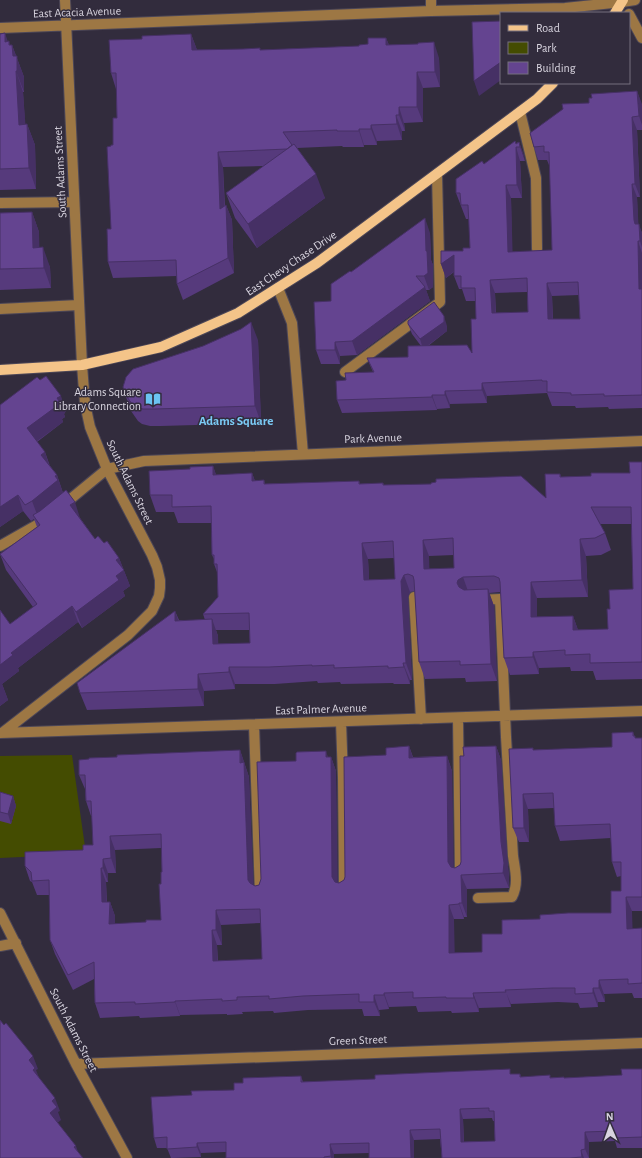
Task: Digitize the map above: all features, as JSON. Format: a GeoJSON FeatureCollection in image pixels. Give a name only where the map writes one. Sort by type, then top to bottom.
{"type":"FeatureCollection","features":[{"type":"Feature","properties":{"kind":"main road"},"geometry":{"type":"LineString","coordinates":[[616,12],[623,1]]}},
{"type":"Feature","properties":{"kind":"main road","name":"East Chevy Chase Drive"},"geometry":{"type":"LineString","coordinates":[[0,370],[82,365],[161,347],[238,313],[317,263],[520,112],[537,99],[552,84]]}},
{"type":"Feature","properties":{"kind":"street","name":"South Adams Street"},"geometry":{"type":"LineString","coordinates":[[1,733],[128,634],[152,611],[156,604],[160,588],[157,567],[142,534],[107,469],[90,427],[85,404],[65,0]]}},
{"type":"Feature","properties":{"kind":"street"},"geometry":{"type":"LineString","coordinates":[[431,0],[432,11]]}},
{"type":"Feature","properties":{"kind":"street","name":"East Acacia Avenue"},"geometry":{"type":"LineString","coordinates":[[0,28],[432,11],[565,8],[635,0]]}},
{"type":"Feature","properties":{"kind":"street"},"geometry":{"type":"LineString","coordinates":[[623,1],[628,12]]}},
{"type":"Feature","properties":{"kind":"street"},"geometry":{"type":"LineString","coordinates":[[630,16],[642,38]]}},
{"type":"Feature","properties":{"kind":"street"},"geometry":{"type":"LineString","coordinates":[[520,112],[536,178],[537,249]]}},
{"type":"Feature","properties":{"kind":"street"},"geometry":{"type":"LineString","coordinates":[[344,372],[440,302],[437,174]]}},
{"type":"Feature","properties":{"kind":"street"},"geometry":{"type":"LineString","coordinates":[[0,204],[74,202]]}},
{"type":"Feature","properties":{"kind":"street"},"geometry":{"type":"LineString","coordinates":[[278,288],[292,323],[303,454]]}},
{"type":"Feature","properties":{"kind":"street"},"geometry":{"type":"LineString","coordinates":[[0,310],[79,305]]}},
{"type":"Feature","properties":{"kind":"street","name":"Park Avenue"},"geometry":{"type":"LineString","coordinates":[[107,469],[144,461],[642,441]]}},
{"type":"Feature","properties":{"kind":"street"},"geometry":{"type":"LineString","coordinates":[[0,546],[42,522],[107,469]]}},
{"type":"Feature","properties":{"kind":"street"},"geometry":{"type":"LineString","coordinates":[[414,597],[421,719]]}},
{"type":"Feature","properties":{"kind":"street"},"geometry":{"type":"LineString","coordinates":[[470,600],[500,599],[504,716],[516,889],[512,897],[478,898]]}},
{"type":"Feature","properties":{"kind":"street","name":"East Palmer Avenue"},"geometry":{"type":"LineString","coordinates":[[1,733],[642,711]]}},
{"type":"Feature","properties":{"kind":"street"},"geometry":{"type":"LineString","coordinates":[[458,718],[460,876]]}},
{"type":"Feature","properties":{"kind":"street"},"geometry":{"type":"LineString","coordinates":[[340,722],[343,778],[344,891]]}},
{"type":"Feature","properties":{"kind":"street"},"geometry":{"type":"LineString","coordinates":[[254,725],[260,894]]}},
{"type":"Feature","properties":{"kind":"street","name":"South Adams Street"},"geometry":{"type":"LineString","coordinates":[[0,913],[76,1064],[127,1158]]}},
{"type":"Feature","properties":{"kind":"street"},"geometry":{"type":"LineString","coordinates":[[0,946],[16,943]]}},
{"type":"Feature","properties":{"kind":"street","name":"Green Street"},"geometry":{"type":"LineString","coordinates":[[76,1064],[642,1043]]}},
{"type":"Feature","properties":{"kind":"green space"},"geometry":{"type":"Polygon","coordinates":[[[72,755],[86,854],[0,858],[0,756],[72,755]]]}},
{"type":"Feature","properties":{"kind":"building"},"geometry":{"type":"Polygon","coordinates":[[[500,21],[500,63],[474,81],[472,22],[500,21]]]}},
{"type":"Feature","properties":{"kind":"building"},"geometry":{"type":"Polygon","coordinates":[[[5,33],[5,42],[9,41],[9,45],[12,45],[13,56],[17,56],[16,71],[19,125],[27,124],[29,168],[0,169],[0,34],[5,33]]]}},
{"type":"Feature","properties":{"kind":"building"},"geometry":{"type":"Polygon","coordinates":[[[191,34],[192,50],[260,48],[260,50],[359,46],[368,44],[368,38],[386,38],[386,45],[434,42],[435,72],[417,72],[417,107],[399,107],[399,115],[396,115],[397,124],[371,125],[371,129],[359,129],[359,131],[337,130],[283,132],[292,145],[287,149],[218,152],[220,209],[226,205],[228,258],[177,284],[176,260],[108,262],[107,229],[111,229],[107,147],[113,145],[113,118],[117,118],[116,73],[111,73],[109,40],[142,39],[142,36],[191,34]]]}},
{"type":"Feature","properties":{"kind":"building"},"geometry":{"type":"Polygon","coordinates":[[[637,91],[639,116],[632,117],[635,184],[632,184],[634,220],[635,224],[639,224],[640,241],[638,241],[639,289],[642,289],[642,395],[571,395],[571,393],[547,392],[547,381],[542,380],[482,383],[482,390],[445,391],[445,395],[432,395],[432,397],[337,400],[336,381],[346,380],[345,373],[374,372],[367,358],[408,357],[408,346],[467,345],[472,353],[471,319],[476,319],[475,288],[461,288],[461,276],[454,276],[454,255],[441,264],[441,251],[463,251],[463,248],[470,248],[468,205],[461,205],[460,193],[456,193],[456,179],[482,161],[484,164],[515,141],[516,144],[519,142],[520,147],[516,147],[517,185],[506,185],[508,252],[552,250],[549,152],[544,152],[544,146],[534,147],[530,133],[563,109],[562,104],[589,103],[589,98],[592,98],[591,94],[637,91]],[[527,278],[490,280],[492,313],[528,312],[527,278]],[[578,282],[547,283],[548,319],[580,319],[578,282]]]}},
{"type":"Feature","properties":{"kind":"building"},"geometry":{"type":"Polygon","coordinates":[[[294,144],[316,174],[248,224],[226,193],[294,144]]]}},
{"type":"Feature","properties":{"kind":"building"},"geometry":{"type":"Polygon","coordinates":[[[32,212],[33,248],[43,247],[44,268],[0,269],[0,213],[32,212]]]}},
{"type":"Feature","properties":{"kind":"building"},"geometry":{"type":"Polygon","coordinates":[[[425,218],[428,273],[424,276],[416,276],[425,287],[352,341],[335,342],[335,350],[316,350],[314,302],[331,301],[331,284],[350,271],[351,272],[425,218]]]}},
{"type":"Feature","properties":{"kind":"building"},"geometry":{"type":"Polygon","coordinates":[[[434,302],[444,316],[444,322],[420,339],[408,324],[408,321],[434,302]]]}},
{"type":"Feature","properties":{"kind":"building"},"geometry":{"type":"Polygon","coordinates":[[[251,322],[255,406],[143,409],[132,404],[125,394],[123,387],[126,377],[133,369],[203,346],[241,329],[251,322]]]}},
{"type":"Feature","properties":{"kind":"building"},"geometry":{"type":"Polygon","coordinates":[[[46,376],[61,396],[57,398],[59,401],[55,403],[57,406],[27,428],[45,452],[41,455],[57,475],[55,476],[58,480],[25,505],[18,495],[0,507],[0,405],[37,377],[40,380],[46,376]]]}},
{"type":"Feature","properties":{"kind":"building"},"geometry":{"type":"Polygon","coordinates":[[[629,462],[642,462],[642,662],[590,663],[590,654],[565,655],[565,650],[533,652],[533,657],[504,658],[500,582],[499,578],[494,576],[463,577],[458,580],[457,583],[459,587],[464,590],[488,589],[491,664],[460,665],[460,661],[419,662],[414,580],[413,576],[408,574],[404,575],[401,581],[406,663],[403,663],[404,667],[388,668],[388,666],[334,668],[334,665],[312,665],[229,667],[229,672],[198,674],[198,689],[80,693],[77,683],[175,611],[175,621],[212,619],[213,644],[250,643],[249,613],[203,614],[218,597],[217,564],[214,564],[214,555],[212,555],[211,506],[172,507],[172,495],[150,495],[149,471],[213,466],[213,475],[252,473],[252,481],[264,480],[264,484],[359,481],[359,484],[383,483],[383,485],[431,484],[436,482],[436,479],[521,476],[546,498],[545,474],[560,474],[560,477],[591,476],[591,473],[630,473],[629,462]],[[591,507],[605,533],[595,538],[580,539],[582,580],[531,582],[531,617],[573,616],[573,630],[608,629],[607,609],[610,609],[609,590],[633,589],[631,507],[591,507]],[[453,538],[423,540],[424,569],[454,568],[453,538]],[[393,541],[362,543],[364,580],[395,579],[393,541]]]}},
{"type":"Feature","properties":{"kind":"building"},"geometry":{"type":"Polygon","coordinates":[[[66,490],[75,502],[70,505],[95,539],[98,536],[104,543],[107,541],[119,558],[116,560],[124,570],[116,576],[119,580],[76,612],[72,606],[11,653],[13,655],[0,665],[0,610],[10,624],[37,604],[0,554],[40,525],[33,515],[66,490]]]}},
{"type":"Feature","properties":{"kind":"building"},"geometry":{"type":"Polygon","coordinates":[[[633,732],[633,736],[635,736],[635,738],[642,738],[642,897],[626,897],[627,929],[642,928],[642,983],[628,984],[628,979],[599,980],[599,988],[593,988],[593,993],[575,994],[575,988],[505,990],[506,992],[473,993],[474,998],[413,998],[413,992],[384,993],[384,995],[374,995],[374,1002],[359,1002],[359,994],[269,999],[269,996],[237,997],[237,1000],[222,1001],[222,999],[135,1004],[135,1002],[95,1003],[94,962],[68,975],[50,940],[49,880],[32,881],[31,872],[25,866],[25,852],[83,850],[83,845],[93,845],[91,801],[86,801],[85,775],[79,775],[79,760],[89,758],[117,757],[117,755],[240,750],[240,763],[244,762],[248,880],[255,886],[259,885],[261,879],[257,762],[296,761],[297,752],[326,751],[326,757],[331,757],[332,877],[335,882],[339,883],[344,880],[345,877],[344,757],[386,755],[386,748],[409,746],[409,758],[447,756],[448,862],[451,867],[455,868],[460,865],[461,862],[460,756],[464,756],[463,747],[496,746],[501,842],[504,863],[503,873],[461,875],[462,903],[449,905],[449,953],[482,952],[482,934],[502,934],[502,920],[540,919],[540,915],[568,913],[611,913],[611,891],[621,891],[621,862],[612,862],[610,824],[555,826],[553,793],[523,794],[524,828],[513,828],[509,749],[533,748],[533,750],[612,747],[612,733],[633,732]],[[161,834],[110,836],[111,858],[103,859],[103,868],[101,868],[102,902],[110,902],[109,924],[161,920],[159,884],[161,884],[162,872],[161,834]],[[260,909],[216,910],[216,930],[212,930],[213,961],[262,959],[260,909]]]}},
{"type":"Feature","properties":{"kind":"building"},"geometry":{"type":"Polygon","coordinates":[[[0,792],[13,796],[8,814],[0,812],[0,792]]]}},
{"type":"Feature","properties":{"kind":"building"},"geometry":{"type":"Polygon","coordinates":[[[0,1020],[4,1025],[6,1023],[33,1056],[29,1060],[35,1068],[33,1070],[55,1098],[52,1101],[57,1107],[50,1113],[76,1146],[74,1147],[83,1158],[0,1158],[0,1020]]]}},
{"type":"Feature","properties":{"kind":"building"},"geometry":{"type":"Polygon","coordinates":[[[510,1069],[510,1074],[520,1074],[520,1077],[550,1075],[550,1078],[564,1078],[622,1075],[621,1069],[642,1069],[642,1137],[614,1138],[613,1131],[585,1132],[585,1149],[581,1150],[582,1157],[570,1158],[442,1158],[440,1129],[410,1130],[411,1158],[369,1158],[369,1143],[330,1144],[331,1156],[324,1158],[226,1158],[226,1142],[197,1143],[197,1147],[167,1149],[167,1137],[154,1138],[151,1097],[192,1095],[191,1091],[234,1090],[234,1083],[243,1083],[243,1078],[301,1076],[301,1082],[375,1079],[375,1075],[510,1069]],[[489,1108],[460,1109],[461,1142],[495,1141],[494,1111],[489,1111],[489,1108]]]}},
{"type":"Feature","properties":{"kind":"place","name":"Adams Square Library Connection"},"geometry":{"type":"Point","coordinates":[153,399]}},
{"type":"Feature","properties":{"kind":"district","name":"Adams Square"},"geometry":{"type":"Point","coordinates":[236,420]}}]}
